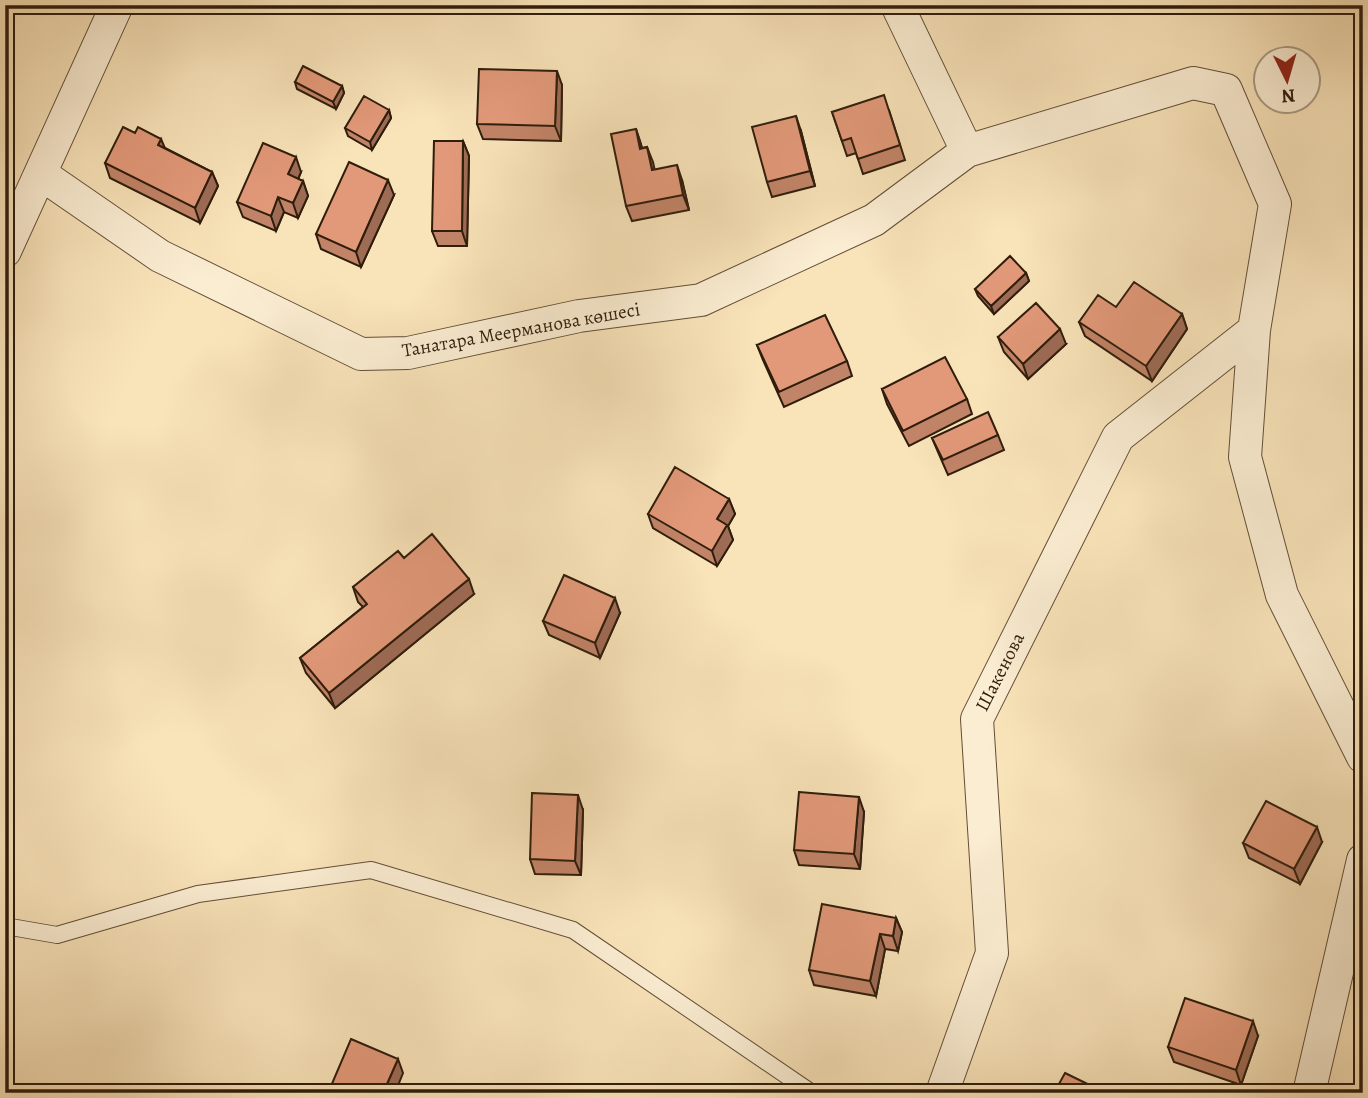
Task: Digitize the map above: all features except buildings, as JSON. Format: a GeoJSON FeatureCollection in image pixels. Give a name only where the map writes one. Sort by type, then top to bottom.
{"type":"FeatureCollection","features":[{"type":"Feature","properties":{"kind":"street"},"geometry":{"type":"LineString","coordinates":[[5,251],[117,5]]}},
{"type":"Feature","properties":{"kind":"street"},"geometry":{"type":"LineString","coordinates":[[897,5],[967,151]]}},
{"type":"Feature","properties":{"kind":"street","name":"Танатара Меерманова көшесі"},"geometry":{"type":"LineString","coordinates":[[41,174],[160,256],[361,354],[408,354],[579,316],[701,300],[874,220],[967,151],[1193,83],[1226,89],[1275,204],[1254,330],[1245,457],[1282,595],[1363,757]]}},
{"type":"Feature","properties":{"kind":"street","name":"Шакенова"},"geometry":{"type":"LineString","coordinates":[[942,1093],[992,953],[976,719],[1118,437],[1254,330]]}},
{"type":"Feature","properties":{"kind":"street"},"geometry":{"type":"LineString","coordinates":[[1309,1093],[1363,860]]}},
{"type":"Feature","properties":{"kind":"lane"},"geometry":{"type":"LineString","coordinates":[[5,926],[57,935],[198,894],[370,870],[573,930],[812,1093]]}}]}
